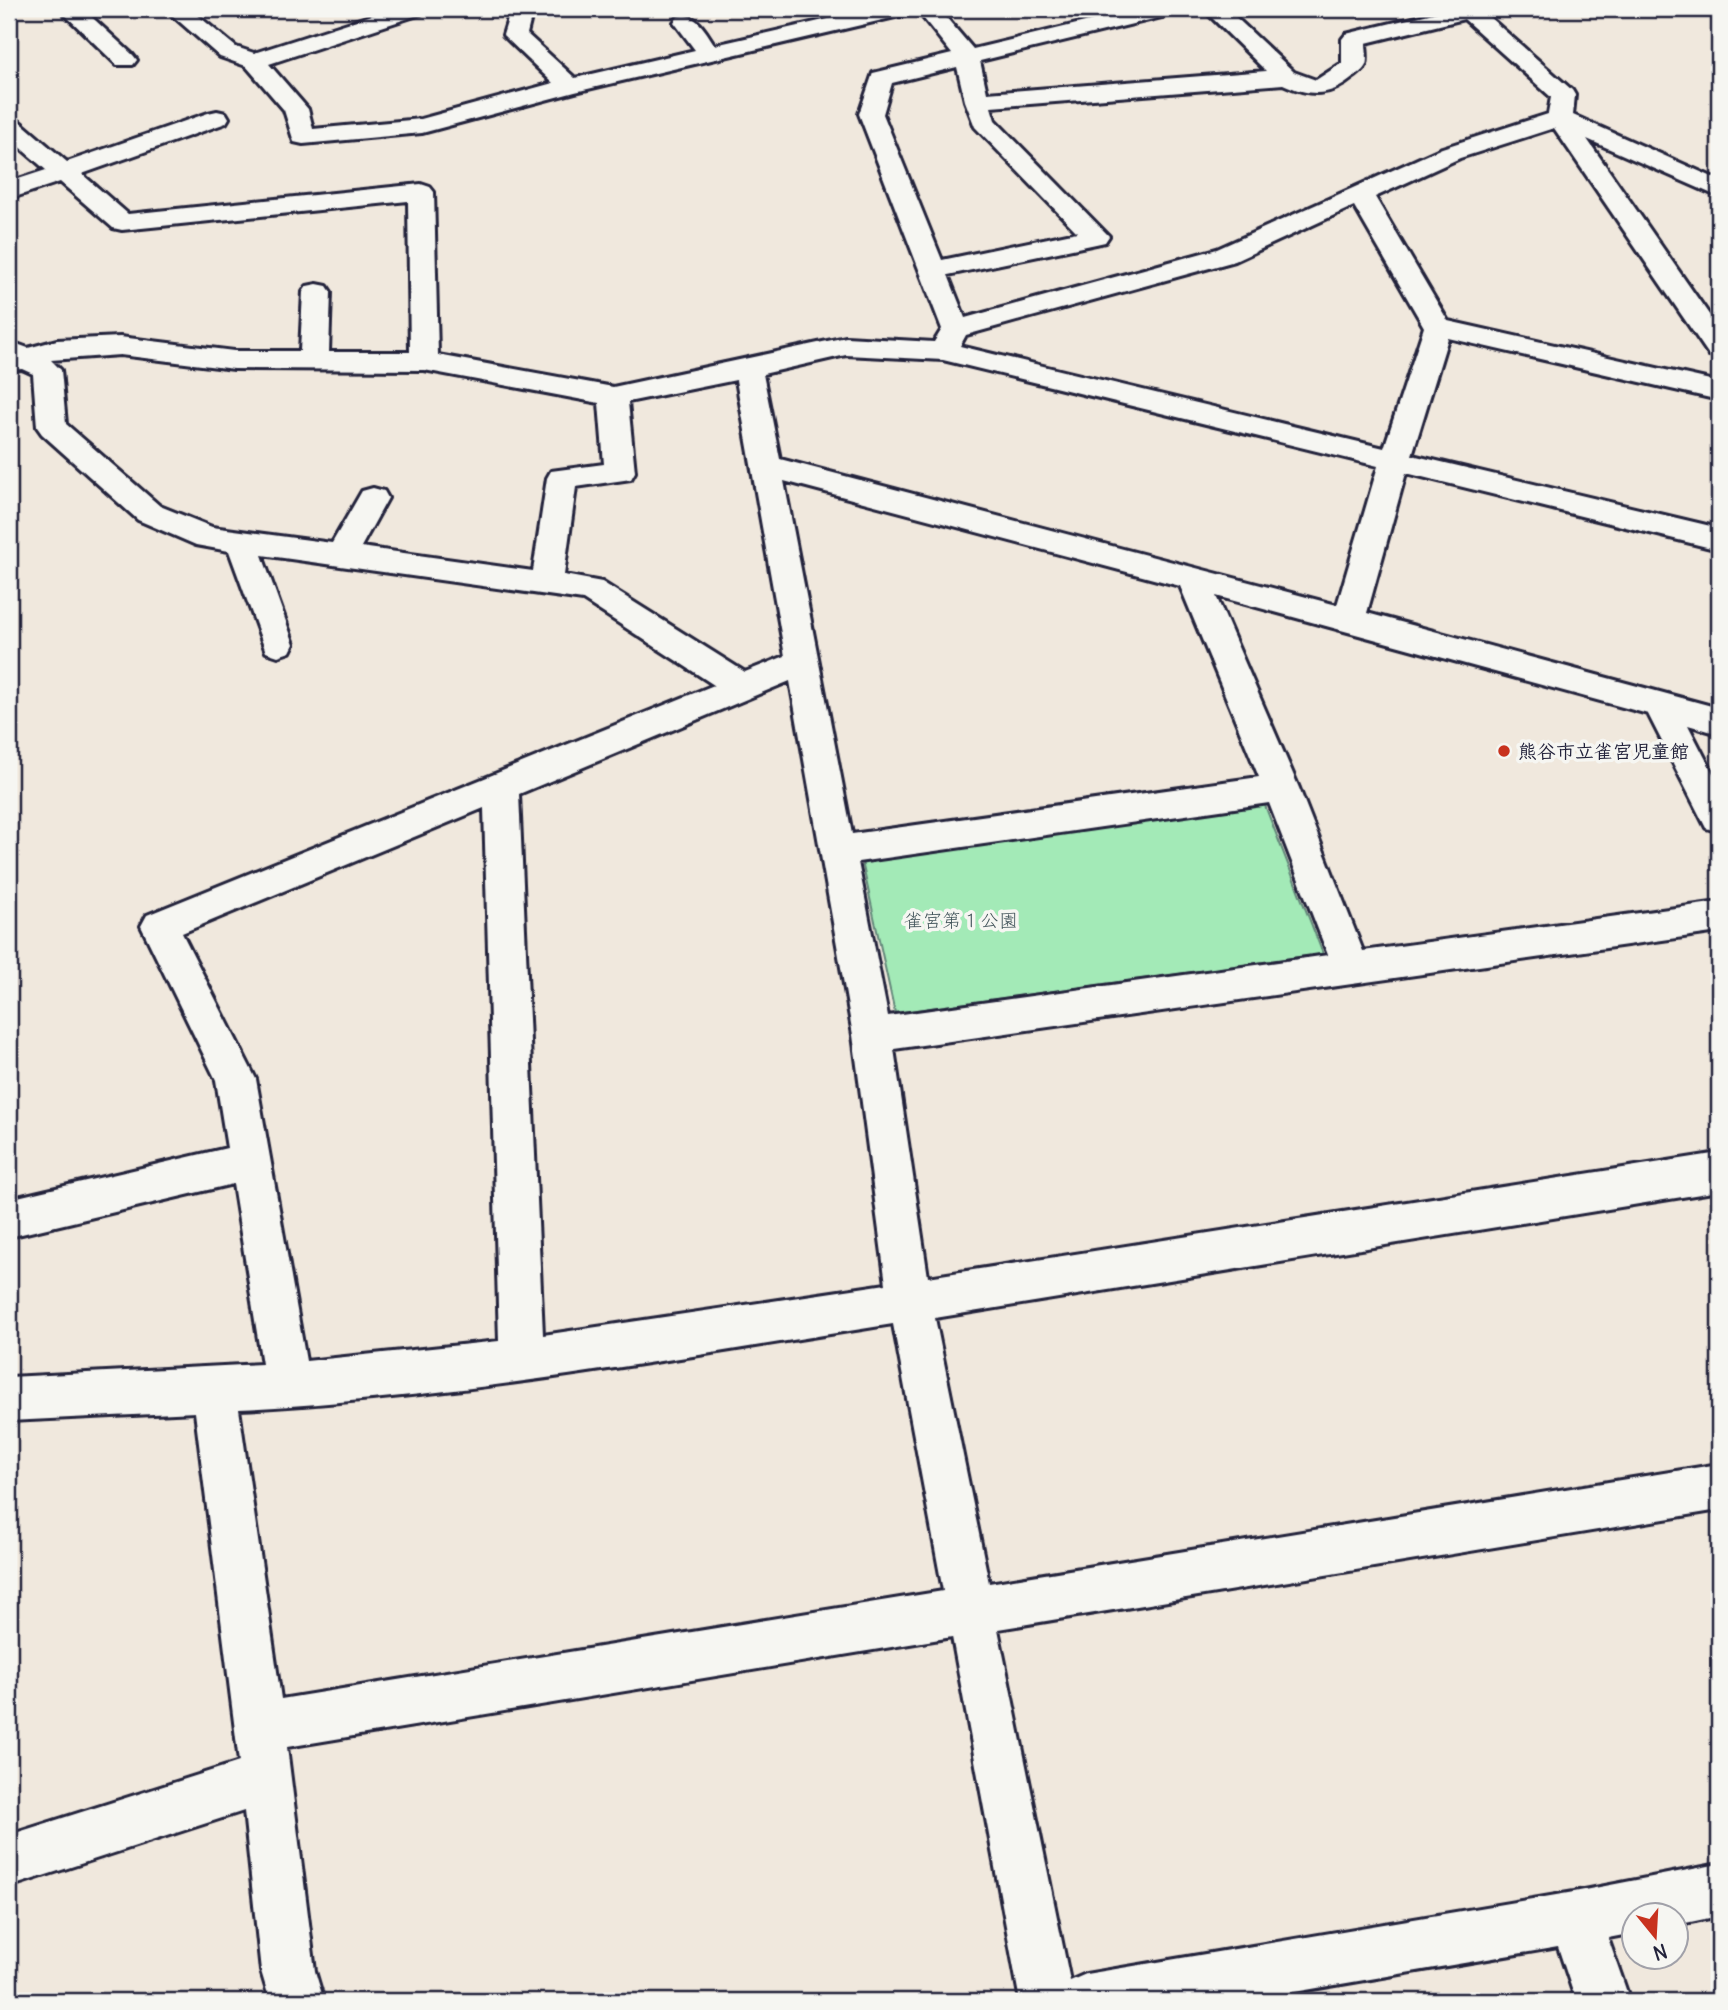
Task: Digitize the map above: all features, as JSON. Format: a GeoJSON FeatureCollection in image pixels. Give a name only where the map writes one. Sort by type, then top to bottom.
{"type":"FeatureCollection","features":[{"type":"Feature","properties":{"kind":"street"},"geometry":{"type":"LineString","coordinates":[[70,9],[125,60]]}},
{"type":"Feature","properties":{"kind":"street"},"geometry":{"type":"LineString","coordinates":[[176,9],[228,52],[254,61],[296,110],[303,137],[422,125],[570,86],[900,9]]}},
{"type":"Feature","properties":{"kind":"street"},"geometry":{"type":"LineString","coordinates":[[254,61],[413,9]]}},
{"type":"Feature","properties":{"kind":"street"},"geometry":{"type":"LineString","coordinates":[[522,9],[515,35],[570,86]]}},
{"type":"Feature","properties":{"kind":"street"},"geometry":{"type":"LineString","coordinates":[[928,9],[967,56],[984,122],[1096,236],[934,270]]}},
{"type":"Feature","properties":{"kind":"street"},"geometry":{"type":"LineString","coordinates":[[949,340],[934,270],[871,114],[881,78],[1166,9]]}},
{"type":"Feature","properties":{"kind":"street"},"geometry":{"type":"LineString","coordinates":[[1214,9],[1286,77],[1312,89],[1328,86],[1354,65],[1354,39],[1469,11],[1563,95],[1560,118],[1719,349]]}},
{"type":"Feature","properties":{"kind":"street"},"geometry":{"type":"LineString","coordinates":[[687,22],[709,53]]}},
{"type":"Feature","properties":{"kind":"street"},"geometry":{"type":"LineString","coordinates":[[977,101],[1286,77]]}},
{"type":"Feature","properties":{"kind":"street"},"geometry":{"type":"LineString","coordinates":[[9,191],[217,118]]}},
{"type":"Feature","properties":{"kind":"street"},"geometry":{"type":"LineString","coordinates":[[14,357],[57,349],[120,346],[233,360],[424,361],[614,396],[846,346],[949,340],[1226,255],[1451,153],[1560,118],[1719,189]]}},
{"type":"Feature","properties":{"kind":"street"},"geometry":{"type":"LineString","coordinates":[[9,125],[122,222],[421,192],[424,361]]}},
{"type":"Feature","properties":{"kind":"street"},"geometry":{"type":"LineString","coordinates":[[1360,194],[1438,327],[1719,391]]}},
{"type":"Feature","properties":{"kind":"street"},"geometry":{"type":"LineString","coordinates":[[314,361],[317,292]]}},
{"type":"Feature","properties":{"kind":"street"},"geometry":{"type":"LineString","coordinates":[[1349,620],[1395,460],[1438,327]]}},
{"type":"Feature","properties":{"kind":"street"},"geometry":{"type":"LineString","coordinates":[[949,340],[1395,460],[1719,539]]}},
{"type":"Feature","properties":{"kind":"street"},"geometry":{"type":"LineString","coordinates":[[14,357],[47,370],[52,427],[149,513],[207,537],[342,553],[591,590],[744,688]]}},
{"type":"Feature","properties":{"kind":"street"},"geometry":{"type":"LineString","coordinates":[[748,368],[801,663],[840,850],[872,1035],[910,1301],[1047,2001]]}},
{"type":"Feature","properties":{"kind":"street"},"geometry":{"type":"LineString","coordinates":[[547,582],[562,478],[620,472],[614,396]]}},
{"type":"Feature","properties":{"kind":"street"},"geometry":{"type":"LineString","coordinates":[[767,466],[1349,620],[1719,722]]}},
{"type":"Feature","properties":{"kind":"street"},"geometry":{"type":"LineString","coordinates":[[342,553],[373,498]]}},
{"type":"Feature","properties":{"kind":"street"},"geometry":{"type":"LineString","coordinates":[[241,541],[278,644]]}},
{"type":"Feature","properties":{"kind":"street"},"geometry":{"type":"LineString","coordinates":[[1193,580],[1281,788],[1352,967]]}},
{"type":"Feature","properties":{"kind":"street"},"geometry":{"type":"LineString","coordinates":[[288,1385],[236,1079],[160,926],[801,663]]}},
{"type":"Feature","properties":{"kind":"street"},"geometry":{"type":"LineString","coordinates":[[1660,705],[1719,818]]}},
{"type":"Feature","properties":{"kind":"street"},"geometry":{"type":"LineString","coordinates":[[501,786],[523,1360]]}},
{"type":"Feature","properties":{"kind":"street"},"geometry":{"type":"LineString","coordinates":[[840,850],[1281,788]]}},
{"type":"Feature","properties":{"kind":"street"},"geometry":{"type":"LineString","coordinates":[[872,1035],[1719,917]]}},
{"type":"Feature","properties":{"kind":"street"},"geometry":{"type":"LineString","coordinates":[[9,1218],[249,1162]]}},
{"type":"Feature","properties":{"kind":"street"},"geometry":{"type":"LineString","coordinates":[[9,1399],[288,1385],[523,1360],[910,1301],[1719,1171]]}},
{"type":"Feature","properties":{"kind":"street"},"geometry":{"type":"LineString","coordinates":[[214,1387],[267,1778],[288,1971],[297,2001]]}},
{"type":"Feature","properties":{"kind":"street"},"geometry":{"type":"LineString","coordinates":[[260,1727],[1719,1486]]}},
{"type":"Feature","properties":{"kind":"street"},"geometry":{"type":"LineString","coordinates":[[9,1861],[267,1778]]}},
{"type":"Feature","properties":{"kind":"street"},"geometry":{"type":"LineString","coordinates":[[1086,2001],[1574,1918],[1719,1890]]}},
{"type":"Feature","properties":{"kind":"street"},"geometry":{"type":"LineString","coordinates":[[1574,1918],[1603,2001]]}},
{"type":"Feature","properties":{"kind":"green space","name":"雀宮第１公園"},"geometry":{"type":"Polygon","coordinates":[[[1264,803],[1323,954],[895,1013],[859,848],[1264,803]]]}},
{"type":"Feature","properties":{"kind":"place","name":"熊谷市立雀宮児童館"},"geometry":{"type":"Point","coordinates":[1504,751]}}]}
